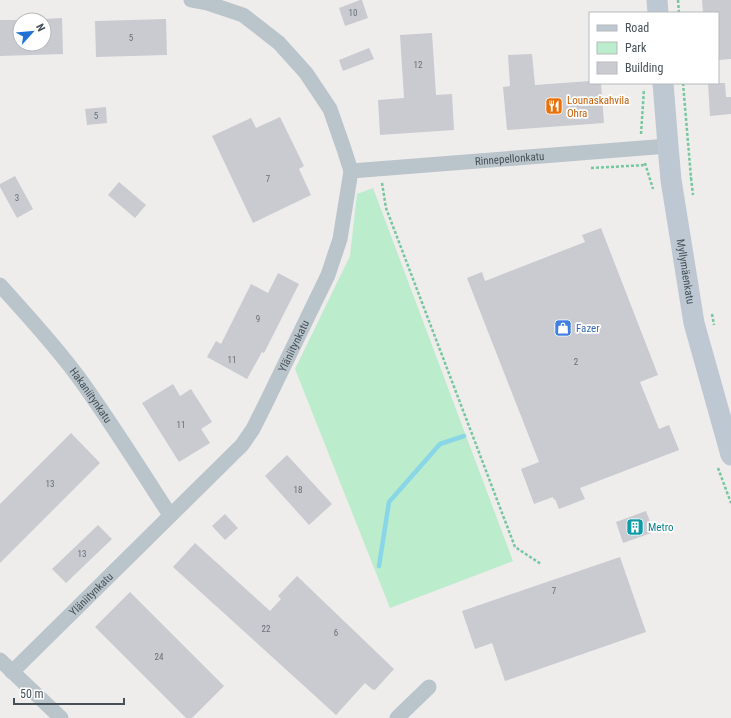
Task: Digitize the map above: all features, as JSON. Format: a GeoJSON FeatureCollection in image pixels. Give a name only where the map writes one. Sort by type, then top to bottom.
{"type":"FeatureCollection","features":[{"type":"Feature","properties":{"kind":"main road"},"geometry":{"type":"LineString","coordinates":[[657,0],[658,12]]}},
{"type":"Feature","properties":{"kind":"main road","name":"Myllymäenkatu"},"geometry":{"type":"LineString","coordinates":[[663,84],[671,180],[694,323],[731,455]]}},
{"type":"Feature","properties":{"kind":"street","name":"Yläniitynkatu"},"geometry":{"type":"LineString","coordinates":[[12,672],[242,445],[252,430],[266,403],[328,275],[340,239],[351,171],[330,109],[306,73],[279,43],[243,15],[207,3],[190,0]]}},
{"type":"Feature","properties":{"kind":"street","name":"Rinnepellonkatu"},"geometry":{"type":"LineString","coordinates":[[351,171],[668,146]]}},
{"type":"Feature","properties":{"kind":"street","name":"Hakaniitynkatu"},"geometry":{"type":"LineString","coordinates":[[0,284],[38,326],[78,377],[123,442],[170,515]]}},
{"type":"Feature","properties":{"kind":"street"},"geometry":{"type":"LineString","coordinates":[[0,660],[61,718]]}},
{"type":"Feature","properties":{"kind":"street"},"geometry":{"type":"LineString","coordinates":[[397,718],[429,687]]}},
{"type":"Feature","properties":{"kind":"path"},"geometry":{"type":"LineString","coordinates":[[678,0],[679,12]]}},
{"type":"Feature","properties":{"kind":"path"},"geometry":{"type":"LineString","coordinates":[[690,178],[694,201]]}},
{"type":"Feature","properties":{"kind":"path"},"geometry":{"type":"LineString","coordinates":[[382,180],[386,208],[515,547],[541,564]]}},
{"type":"Feature","properties":{"kind":"path"},"geometry":{"type":"LineString","coordinates":[[711,310],[714,325]]}},
{"type":"Feature","properties":{"kind":"green space"},"geometry":{"type":"Polygon","coordinates":[[[373,188],[513,561],[390,608],[295,369],[350,256],[357,194],[373,188]]]}},
{"type":"Feature","properties":{"kind":"building"},"geometry":{"type":"Polygon","coordinates":[[[362,0],[368,18],[345,26],[339,8],[362,0]]]}},
{"type":"Feature","properties":{"kind":"building"},"geometry":{"type":"Polygon","coordinates":[[[702,0],[731,0],[731,59],[719,60],[719,12],[703,12],[702,0]]]}},
{"type":"Feature","properties":{"kind":"building"},"geometry":{"type":"Polygon","coordinates":[[[62,18],[63,54],[0,56],[0,20],[12,20],[12,52],[52,52],[52,19],[62,18]]]}},
{"type":"Feature","properties":{"kind":"building"},"geometry":{"type":"Polygon","coordinates":[[[166,19],[167,55],[96,57],[95,21],[166,19]]]}},
{"type":"Feature","properties":{"kind":"building"},"geometry":{"type":"Polygon","coordinates":[[[432,33],[436,95],[452,94],[454,130],[380,135],[378,100],[404,98],[400,35],[432,33]]]}},
{"type":"Feature","properties":{"kind":"building"},"geometry":{"type":"Polygon","coordinates":[[[369,48],[374,59],[343,71],[339,60],[369,48]]]}},
{"type":"Feature","properties":{"kind":"building","name":"Lounaskahvila Ohra"},"geometry":{"type":"Polygon","coordinates":[[[532,54],[535,85],[589,81],[589,84],[601,84],[604,123],[507,130],[503,87],[510,86],[508,55],[532,54]]]}},
{"type":"Feature","properties":{"kind":"building"},"geometry":{"type":"Polygon","coordinates":[[[725,83],[726,97],[731,97],[731,114],[710,116],[708,84],[725,83]]]}},
{"type":"Feature","properties":{"kind":"building"},"geometry":{"type":"Polygon","coordinates":[[[106,107],[107,123],[87,125],[85,109],[106,107]]]}},
{"type":"Feature","properties":{"kind":"building"},"geometry":{"type":"Polygon","coordinates":[[[280,117],[304,166],[299,169],[311,195],[253,223],[212,136],[251,118],[256,128],[280,117]]]}},
{"type":"Feature","properties":{"kind":"building"},"geometry":{"type":"Polygon","coordinates":[[[15,176],[33,209],[17,218],[0,187],[0,184],[15,176]]]}},
{"type":"Feature","properties":{"kind":"building"},"geometry":{"type":"Polygon","coordinates":[[[119,182],[146,205],[135,218],[108,195],[119,182]]]}},
{"type":"Feature","properties":{"kind":"building","name":"Fazer"},"geometry":{"type":"Polygon","coordinates":[[[601,228],[658,375],[640,382],[659,429],[669,425],[679,450],[580,488],[585,499],[559,509],[553,497],[534,504],[521,469],[539,462],[467,278],[482,272],[485,281],[585,242],[582,235],[601,228]]]}},
{"type":"Feature","properties":{"kind":"building"},"geometry":{"type":"Polygon","coordinates":[[[278,273],[299,284],[264,353],[262,352],[247,379],[207,357],[216,341],[221,344],[251,284],[268,293],[278,273]]]}},
{"type":"Feature","properties":{"kind":"building"},"geometry":{"type":"Polygon","coordinates":[[[173,384],[180,396],[191,389],[212,422],[201,429],[210,443],[179,462],[142,403],[173,384]]]}},
{"type":"Feature","properties":{"kind":"building"},"geometry":{"type":"Polygon","coordinates":[[[71,433],[100,463],[0,563],[0,504],[71,433]]]}},
{"type":"Feature","properties":{"kind":"building"},"geometry":{"type":"Polygon","coordinates":[[[287,455],[332,504],[309,525],[265,476],[287,455]]]}},
{"type":"Feature","properties":{"kind":"building","name":"Metro"},"geometry":{"type":"Polygon","coordinates":[[[646,511],[654,532],[623,543],[616,522],[646,511]]]}},
{"type":"Feature","properties":{"kind":"building"},"geometry":{"type":"Polygon","coordinates":[[[225,514],[238,528],[225,540],[212,526],[225,514]]]}},
{"type":"Feature","properties":{"kind":"building"},"geometry":{"type":"Polygon","coordinates":[[[98,525],[112,539],[66,583],[52,569],[98,525]]]}},
{"type":"Feature","properties":{"kind":"building"},"geometry":{"type":"Polygon","coordinates":[[[195,543],[270,611],[281,599],[278,596],[297,576],[394,669],[375,690],[365,683],[336,715],[173,567],[195,543]]]}},
{"type":"Feature","properties":{"kind":"building"},"geometry":{"type":"Polygon","coordinates":[[[620,557],[646,632],[505,681],[492,643],[475,649],[462,611],[620,557]]]}},
{"type":"Feature","properties":{"kind":"building"},"geometry":{"type":"Polygon","coordinates":[[[130,592],[224,686],[192,718],[186,718],[95,627],[130,592]]]}},
{"type":"Feature","properties":{"kind":"waterway"},"geometry":{"type":"LineString","coordinates":[[379,566],[389,502],[440,444],[464,436]]}},
{"type":"Feature","properties":{"kind":"place","name":"Lounaskahvila Ohra"},"geometry":{"type":"Point","coordinates":[554,106]}},
{"type":"Feature","properties":{"kind":"place","name":"Fazer"},"geometry":{"type":"Point","coordinates":[563,328]}},
{"type":"Feature","properties":{"kind":"place","name":"Metro"},"geometry":{"type":"Point","coordinates":[635,527]}}]}
